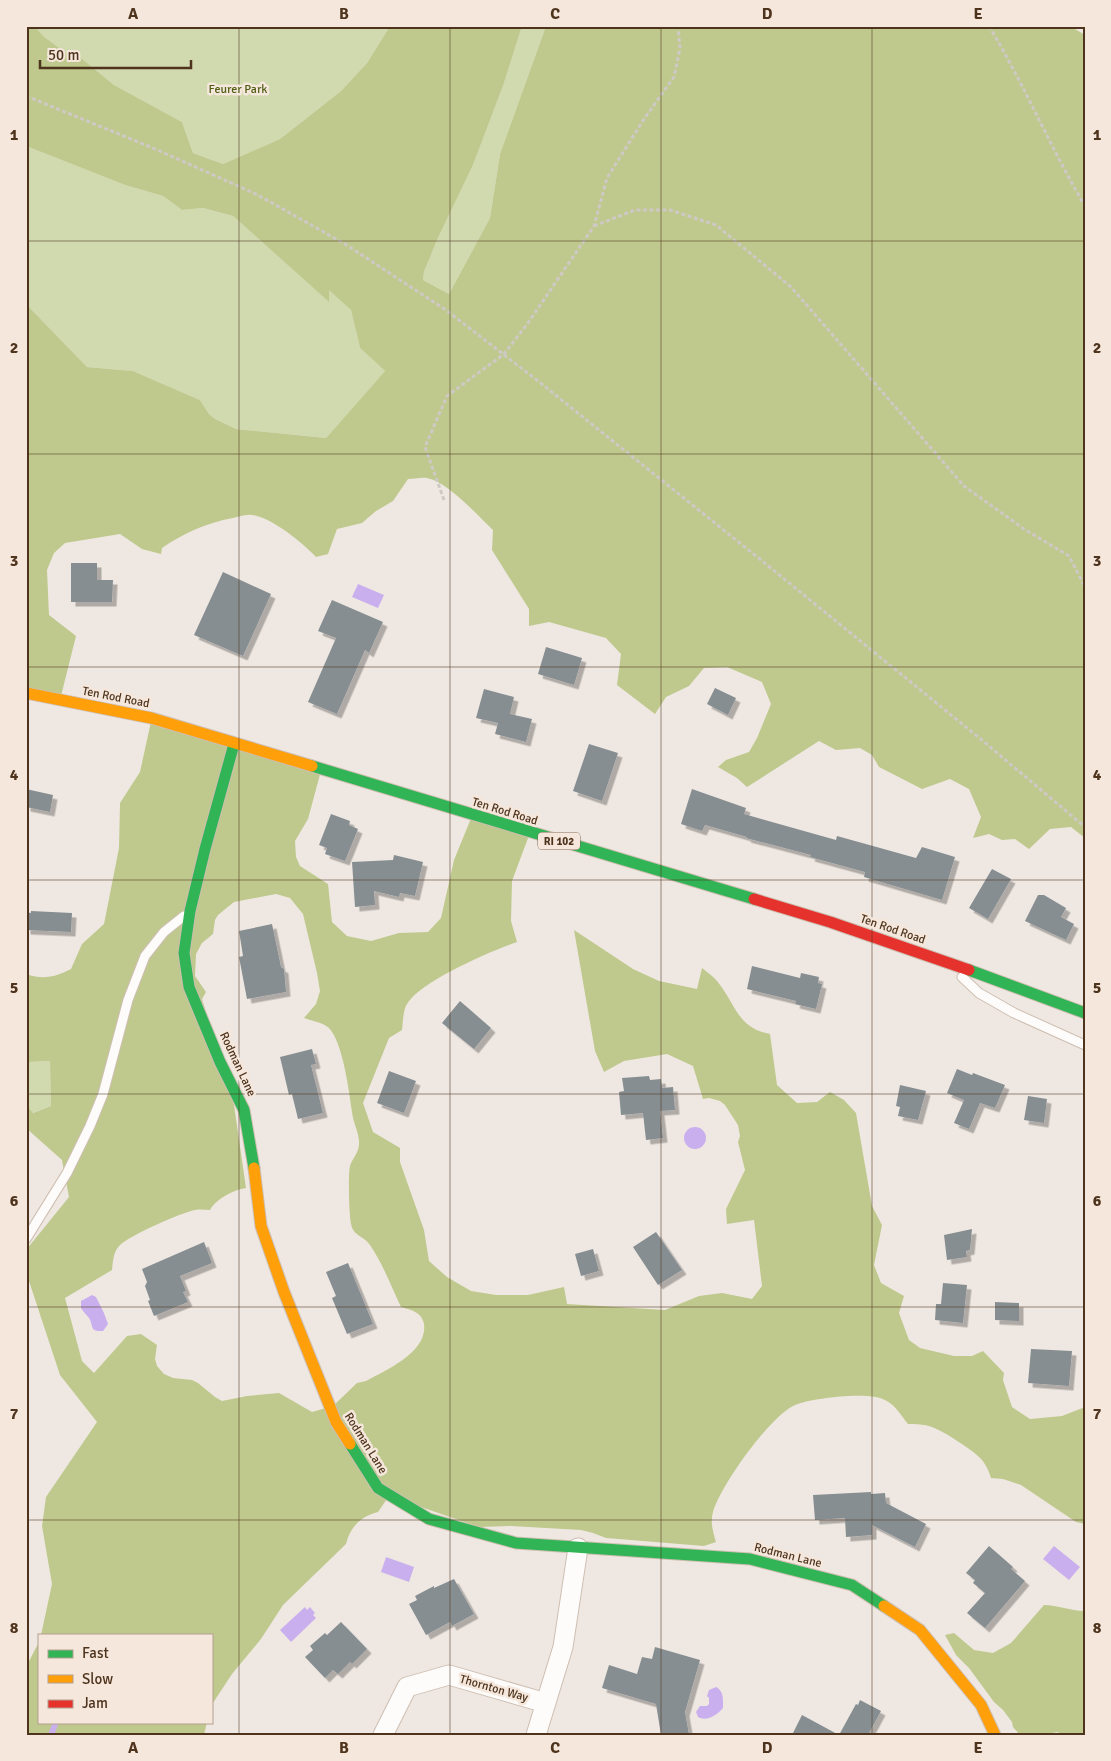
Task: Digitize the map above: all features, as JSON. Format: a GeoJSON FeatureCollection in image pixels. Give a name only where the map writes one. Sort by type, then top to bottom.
{"type":"FeatureCollection","features":[{"type":"Feature","properties":{"kind":"street","name":"Ten Rod Road"},"geometry":{"type":"LineString","coordinates":[[26,693],[151,718],[830,922],[945,961],[1085,1013]]}},
{"type":"Feature","properties":{"kind":"street","name":"Rodman Lane"},"geometry":{"type":"LineString","coordinates":[[234,744],[204,849],[190,911],[184,952],[189,987],[220,1062],[244,1110],[262,1226],[284,1292],[336,1422],[378,1488],[429,1519],[516,1542],[750,1559],[852,1585],[920,1630],[981,1705],[995,1735]]}},
{"type":"Feature","properties":{"kind":"street"},"geometry":{"type":"LineString","coordinates":[[536,1735],[563,1647],[578,1548]]}},
{"type":"Feature","properties":{"kind":"street","name":"Thornton Way"},"geometry":{"type":"LineString","coordinates":[[383,1735],[407,1687],[449,1674],[546,1703]]}},
{"type":"Feature","properties":{"kind":"lane"},"geometry":{"type":"LineString","coordinates":[[26,1239],[66,1173],[93,1118],[103,1094],[128,1000],[145,956],[164,932],[190,911]]}},
{"type":"Feature","properties":{"kind":"lane"},"geometry":{"type":"LineString","coordinates":[[945,961],[979,993],[1014,1013],[1085,1044]]}},
{"type":"Feature","properties":{"kind":"path"},"geometry":{"type":"LineString","coordinates":[[444,500],[425,446],[447,396],[504,354],[594,226],[607,178],[644,119],[674,77],[680,48],[678,26]]}},
{"type":"Feature","properties":{"kind":"path"},"geometry":{"type":"LineString","coordinates":[[989,26],[1010,62],[1085,206]]}},
{"type":"Feature","properties":{"kind":"path"},"geometry":{"type":"LineString","coordinates":[[26,96],[153,148],[256,194],[345,244],[446,310],[504,354],[814,604],[983,741],[1085,827]]}},
{"type":"Feature","properties":{"kind":"path"},"geometry":{"type":"LineString","coordinates":[[594,226],[635,210],[670,210],[716,225],[791,287],[964,486],[1024,528],[1069,556],[1085,587]]}},
{"type":"Feature","properties":{"kind":"green space"},"geometry":{"type":"Polygon","coordinates":[[[26,26],[35,26],[43,36],[66,53],[81,58],[114,85],[182,122],[193,153],[223,164],[280,139],[341,91],[367,63],[390,26],[522,26],[503,86],[473,165],[437,240],[424,272],[423,280],[449,294],[490,218],[500,154],[546,26],[1070,26],[1085,35],[1085,838],[1071,827],[1050,829],[1029,849],[1015,839],[1002,840],[989,834],[973,838],[981,817],[969,789],[950,779],[922,789],[879,767],[872,755],[860,748],[836,750],[819,741],[747,787],[737,778],[718,767],[726,760],[749,752],[757,738],[771,704],[762,682],[727,667],[704,668],[689,686],[666,697],[655,714],[617,685],[621,654],[606,638],[549,622],[529,626],[529,609],[492,550],[493,530],[453,492],[427,478],[408,479],[393,501],[376,511],[362,523],[337,529],[328,554],[316,557],[277,525],[260,517],[249,515],[223,520],[196,529],[162,548],[161,554],[142,549],[120,534],[65,543],[54,553],[47,570],[49,615],[76,636],[61,696],[26,690],[26,304],[87,367],[133,371],[200,400],[209,414],[215,419],[236,429],[326,438],[385,371],[360,348],[351,310],[329,290],[329,302],[233,216],[203,208],[182,210],[163,196],[125,185],[26,146],[26,26]]]}},
{"type":"Feature","properties":{"kind":"green space","name":"Feurer Park"},"geometry":{"type":"Polygon","coordinates":[[[35,26],[390,26],[367,63],[341,91],[280,139],[223,164],[193,153],[182,122],[114,85],[81,58],[66,53],[43,36],[35,26]]]}},
{"type":"Feature","properties":{"kind":"green space"},"geometry":{"type":"Polygon","coordinates":[[[522,26],[546,26],[500,154],[490,218],[449,294],[423,280],[424,272],[437,240],[473,165],[503,86],[522,26]]]}},
{"type":"Feature","properties":{"kind":"green space"},"geometry":{"type":"Polygon","coordinates":[[[26,146],[125,185],[163,196],[182,210],[203,208],[233,216],[328,301],[329,289],[351,310],[360,348],[385,371],[326,438],[236,429],[215,419],[209,414],[200,400],[133,371],[87,367],[26,304],[26,146]]]}},
{"type":"Feature","properties":{"kind":"green space"},"geometry":{"type":"Polygon","coordinates":[[[152,717],[322,767],[308,819],[295,841],[296,857],[300,866],[328,884],[332,922],[347,936],[371,941],[399,933],[428,932],[441,918],[454,860],[474,811],[531,830],[512,881],[511,921],[517,942],[458,968],[426,986],[415,995],[407,1004],[403,1016],[402,1030],[389,1038],[363,1103],[373,1132],[400,1148],[400,1162],[424,1230],[429,1261],[447,1277],[471,1291],[496,1295],[528,1295],[564,1287],[567,1304],[665,1310],[699,1296],[722,1293],[752,1299],[762,1286],[754,1220],[727,1224],[726,1209],[745,1170],[738,1142],[740,1136],[738,1125],[725,1105],[720,1101],[709,1098],[703,1099],[693,1066],[667,1054],[624,1061],[604,1072],[595,1051],[574,930],[633,969],[659,981],[697,989],[702,968],[717,981],[744,1021],[759,1031],[770,1034],[777,1085],[797,1103],[817,1102],[830,1092],[844,1100],[856,1113],[872,1206],[882,1225],[874,1265],[881,1283],[904,1296],[899,1313],[909,1340],[920,1348],[954,1356],[972,1356],[983,1351],[1004,1373],[1003,1380],[1012,1407],[1030,1419],[1062,1416],[1085,1407],[1085,1524],[1076,1522],[1021,1485],[1003,1479],[991,1478],[983,1462],[973,1452],[937,1429],[923,1425],[908,1424],[889,1402],[877,1397],[840,1396],[795,1405],[785,1412],[760,1437],[736,1469],[718,1500],[712,1516],[712,1527],[716,1542],[704,1546],[606,1538],[581,1530],[511,1526],[479,1527],[389,1496],[378,1512],[361,1519],[353,1527],[346,1544],[283,1605],[261,1639],[232,1674],[212,1704],[212,1634],[41,1634],[52,1584],[42,1526],[46,1497],[97,1422],[60,1375],[26,1272],[26,1250],[69,1197],[62,1160],[26,1128],[26,1105],[33,1113],[51,1106],[50,1061],[28,1062],[26,1059],[26,974],[49,977],[71,969],[82,944],[104,924],[119,848],[120,803],[140,772],[152,717]],[[276,894],[234,902],[218,915],[215,920],[213,934],[202,943],[196,954],[195,976],[206,992],[202,999],[234,1105],[246,1188],[225,1196],[216,1202],[210,1210],[195,1210],[178,1215],[126,1241],[116,1251],[112,1270],[65,1298],[82,1361],[94,1373],[127,1336],[141,1334],[157,1345],[155,1359],[157,1366],[164,1374],[173,1378],[192,1380],[222,1401],[279,1393],[312,1412],[333,1406],[357,1383],[366,1381],[394,1366],[413,1351],[419,1343],[423,1334],[423,1320],[418,1314],[401,1307],[375,1252],[368,1242],[356,1234],[352,1228],[349,1204],[349,1171],[359,1141],[345,1068],[334,1035],[326,1026],[304,1018],[316,1004],[320,991],[303,914],[290,898],[276,894]]]}},
{"type":"Feature","properties":{"kind":"green space"},"geometry":{"type":"Polygon","coordinates":[[[26,1059],[28,1062],[50,1061],[51,1106],[32,1113],[26,1105],[26,1059]]]}},
{"type":"Feature","properties":{"kind":"green space"},"geometry":{"type":"Polygon","coordinates":[[[1044,1605],[1085,1611],[1085,1735],[1064,1735],[1057,1732],[1043,1735],[1019,1734],[1003,1710],[994,1702],[969,1668],[956,1655],[945,1635],[954,1633],[974,1650],[993,1653],[1011,1643],[1044,1605]]]}},
{"type":"Feature","properties":{"kind":"green space"},"geometry":{"type":"Polygon","coordinates":[[[38,1644],[38,1724],[207,1724],[204,1735],[26,1735],[26,1667],[38,1644]]]}},
{"type":"Feature","properties":{"kind":"shaded area"},"geometry":{"type":"Polygon","coordinates":[[[358,584],[384,595],[378,608],[352,597],[358,584]]]}},
{"type":"Feature","properties":{"kind":"shaded area"},"geometry":{"type":"Polygon","coordinates":[[[691,1127],[699,1127],[706,1134],[706,1142],[699,1149],[691,1149],[684,1142],[684,1134],[691,1127]]]}},
{"type":"Feature","properties":{"kind":"shaded area"},"geometry":{"type":"Polygon","coordinates":[[[92,1295],[96,1297],[108,1324],[103,1331],[96,1331],[93,1328],[89,1318],[81,1308],[81,1301],[92,1295]]]}},
{"type":"Feature","properties":{"kind":"shaded area"},"geometry":{"type":"Polygon","coordinates":[[[1054,1546],[1080,1567],[1069,1580],[1043,1559],[1054,1546]]]}},
{"type":"Feature","properties":{"kind":"shaded area"},"geometry":{"type":"Polygon","coordinates":[[[386,1557],[414,1567],[409,1582],[381,1572],[386,1557]]]}},
{"type":"Feature","properties":{"kind":"shaded area"},"geometry":{"type":"Polygon","coordinates":[[[305,1607],[307,1610],[310,1607],[315,1613],[313,1615],[316,1618],[291,1642],[280,1630],[305,1607]]]}},
{"type":"Feature","properties":{"kind":"shaded area"},"geometry":{"type":"Polygon","coordinates":[[[716,1687],[722,1693],[723,1708],[712,1717],[705,1719],[698,1717],[696,1712],[700,1706],[707,1706],[709,1704],[707,1696],[709,1690],[716,1687]]]}},
{"type":"Feature","properties":{"kind":"building"},"geometry":{"type":"Polygon","coordinates":[[[71,563],[97,563],[97,580],[113,580],[112,602],[71,602],[71,563]]]}},
{"type":"Feature","properties":{"kind":"building"},"geometry":{"type":"Polygon","coordinates":[[[223,572],[271,594],[243,656],[194,635],[223,572]]]}},
{"type":"Feature","properties":{"kind":"building"},"geometry":{"type":"Polygon","coordinates":[[[332,600],[383,622],[369,653],[365,650],[337,714],[308,702],[336,638],[318,631],[332,600]]]}},
{"type":"Feature","properties":{"kind":"building"},"geometry":{"type":"Polygon","coordinates":[[[546,647],[582,658],[574,685],[538,674],[546,647]]]}},
{"type":"Feature","properties":{"kind":"building"},"geometry":{"type":"Polygon","coordinates":[[[715,688],[736,698],[728,715],[707,704],[715,688]]]}},
{"type":"Feature","properties":{"kind":"building"},"geometry":{"type":"Polygon","coordinates":[[[484,689],[514,697],[510,714],[532,719],[526,742],[495,734],[498,723],[476,718],[484,689]]]}},
{"type":"Feature","properties":{"kind":"building"},"geometry":{"type":"Polygon","coordinates":[[[589,744],[618,753],[602,801],[573,791],[589,744]]]}},
{"type":"Feature","properties":{"kind":"building"},"geometry":{"type":"Polygon","coordinates":[[[26,789],[53,795],[50,812],[26,807],[26,789]]]}},
{"type":"Feature","properties":{"kind":"building"},"geometry":{"type":"Polygon","coordinates":[[[692,789],[746,808],[744,814],[836,840],[837,836],[916,858],[922,847],[955,857],[942,900],[864,877],[865,872],[810,857],[811,855],[705,825],[702,831],[681,824],[692,789]]]}},
{"type":"Feature","properties":{"kind":"building"},"geometry":{"type":"Polygon","coordinates":[[[331,814],[350,821],[349,825],[358,829],[345,861],[325,854],[327,848],[319,845],[331,814]]]}},
{"type":"Feature","properties":{"kind":"building"},"geometry":{"type":"Polygon","coordinates":[[[394,855],[423,862],[415,896],[400,893],[399,897],[374,891],[375,905],[355,907],[352,862],[393,860],[394,855]]]}},
{"type":"Feature","properties":{"kind":"building"},"geometry":{"type":"Polygon","coordinates":[[[992,869],[1011,879],[988,919],[969,908],[992,869]]]}},
{"type":"Feature","properties":{"kind":"building"},"geometry":{"type":"Polygon","coordinates":[[[1038,895],[1044,895],[1066,908],[1061,917],[1074,924],[1066,940],[1025,921],[1038,895]]]}},
{"type":"Feature","properties":{"kind":"building"},"geometry":{"type":"Polygon","coordinates":[[[31,911],[72,913],[71,932],[26,930],[26,912],[31,913],[31,911]]]}},
{"type":"Feature","properties":{"kind":"building"},"geometry":{"type":"Polygon","coordinates":[[[272,924],[281,967],[284,969],[286,992],[247,999],[239,957],[243,956],[239,931],[272,924]]]}},
{"type":"Feature","properties":{"kind":"building"},"geometry":{"type":"Polygon","coordinates":[[[752,966],[800,978],[801,973],[819,977],[818,983],[822,984],[816,1009],[795,1004],[796,1001],[747,989],[752,966]]]}},
{"type":"Feature","properties":{"kind":"building"},"geometry":{"type":"Polygon","coordinates":[[[460,1001],[491,1028],[474,1049],[442,1023],[460,1001]]]}},
{"type":"Feature","properties":{"kind":"building"},"geometry":{"type":"Polygon","coordinates":[[[312,1049],[316,1064],[311,1065],[323,1113],[298,1119],[292,1094],[289,1095],[280,1057],[312,1049]]]}},
{"type":"Feature","properties":{"kind":"building"},"geometry":{"type":"Polygon","coordinates":[[[957,1069],[1005,1085],[995,1108],[980,1103],[969,1129],[954,1123],[964,1100],[947,1093],[957,1069]]]}},
{"type":"Feature","properties":{"kind":"building"},"geometry":{"type":"Polygon","coordinates":[[[389,1071],[416,1081],[404,1113],[377,1103],[389,1071]]]}},
{"type":"Feature","properties":{"kind":"building"},"geometry":{"type":"Polygon","coordinates":[[[649,1076],[650,1080],[661,1079],[662,1088],[673,1087],[675,1110],[660,1111],[663,1138],[646,1140],[643,1113],[621,1115],[619,1092],[624,1091],[622,1078],[649,1076]]]}},
{"type":"Feature","properties":{"kind":"building"},"geometry":{"type":"Polygon","coordinates":[[[900,1085],[926,1091],[918,1120],[898,1116],[900,1107],[896,1106],[900,1085]]]}},
{"type":"Feature","properties":{"kind":"building"},"geometry":{"type":"Polygon","coordinates":[[[1028,1096],[1047,1099],[1044,1123],[1024,1120],[1028,1096]]]}},
{"type":"Feature","properties":{"kind":"building"},"geometry":{"type":"Polygon","coordinates":[[[972,1229],[970,1250],[966,1251],[967,1257],[947,1260],[944,1235],[972,1229]]]}},
{"type":"Feature","properties":{"kind":"building"},"geometry":{"type":"Polygon","coordinates":[[[656,1232],[682,1270],[658,1285],[633,1247],[656,1232]]]}},
{"type":"Feature","properties":{"kind":"building"},"geometry":{"type":"Polygon","coordinates":[[[204,1242],[212,1263],[180,1276],[186,1291],[183,1292],[188,1302],[154,1316],[148,1301],[150,1300],[145,1286],[147,1282],[142,1269],[204,1242]]]}},
{"type":"Feature","properties":{"kind":"building"},"geometry":{"type":"Polygon","coordinates":[[[593,1249],[599,1271],[581,1276],[575,1254],[593,1249]]]}},
{"type":"Feature","properties":{"kind":"building"},"geometry":{"type":"Polygon","coordinates":[[[348,1263],[373,1324],[347,1334],[332,1298],[336,1296],[326,1272],[348,1263]]]}},
{"type":"Feature","properties":{"kind":"building"},"geometry":{"type":"Polygon","coordinates":[[[943,1283],[967,1285],[963,1323],[935,1320],[936,1304],[941,1304],[943,1283]]]}},
{"type":"Feature","properties":{"kind":"building"},"geometry":{"type":"Polygon","coordinates":[[[995,1302],[1019,1303],[1019,1321],[995,1320],[995,1302]]]}},
{"type":"Feature","properties":{"kind":"building"},"geometry":{"type":"Polygon","coordinates":[[[1031,1349],[1072,1351],[1069,1386],[1028,1383],[1031,1349]]]}},
{"type":"Feature","properties":{"kind":"building"},"geometry":{"type":"Polygon","coordinates":[[[871,1492],[871,1494],[885,1493],[886,1503],[926,1524],[915,1547],[872,1525],[872,1535],[846,1537],[845,1518],[815,1520],[813,1495],[871,1492]]]}},
{"type":"Feature","properties":{"kind":"building"},"geometry":{"type":"Polygon","coordinates":[[[989,1546],[1013,1567],[1011,1569],[1025,1581],[985,1628],[967,1613],[985,1593],[973,1583],[975,1580],[966,1573],[989,1546]]]}},
{"type":"Feature","properties":{"kind":"building"},"geometry":{"type":"Polygon","coordinates":[[[454,1579],[474,1614],[452,1626],[450,1622],[426,1635],[409,1604],[417,1600],[415,1596],[434,1586],[434,1588],[454,1579]]]}},
{"type":"Feature","properties":{"kind":"building"},"geometry":{"type":"Polygon","coordinates":[[[341,1622],[367,1649],[352,1664],[350,1662],[338,1674],[333,1670],[325,1678],[305,1657],[313,1650],[310,1646],[325,1633],[327,1635],[341,1622]]]}},
{"type":"Feature","properties":{"kind":"building"},"geometry":{"type":"Polygon","coordinates":[[[655,1647],[700,1660],[685,1712],[689,1735],[661,1735],[656,1704],[602,1688],[609,1665],[637,1674],[642,1657],[652,1659],[655,1647]]]}},
{"type":"Feature","properties":{"kind":"building"},"geometry":{"type":"Polygon","coordinates":[[[860,1700],[881,1711],[868,1735],[839,1735],[856,1704],[858,1705],[860,1700]]]}},
{"type":"Feature","properties":{"kind":"building"},"geometry":{"type":"Polygon","coordinates":[[[802,1715],[839,1735],[792,1735],[802,1715]]]}},
{"type":"Feature","properties":{"kind":"waterway"},"geometry":{"type":"LineString","coordinates":[[51,1735],[55,1724]]}},
{"type":"Feature","properties":{"kind":"traffic: fast"},"geometry":{"type":"LineString","coordinates":[[234,744],[190,911],[184,953],[189,987],[220,1062],[244,1110],[254,1168]]}},
{"type":"Feature","properties":{"kind":"traffic: fast"},"geometry":{"type":"LineString","coordinates":[[312,766],[754,899]]}},
{"type":"Feature","properties":{"kind":"traffic: fast"},"geometry":{"type":"LineString","coordinates":[[969,970],[1085,1013]]}},
{"type":"Feature","properties":{"kind":"traffic: fast"},"geometry":{"type":"LineString","coordinates":[[350,1444],[378,1488],[429,1519],[516,1543],[750,1559],[852,1585],[884,1606]]}},
{"type":"Feature","properties":{"kind":"traffic: slow"},"geometry":{"type":"LineString","coordinates":[[26,693],[151,718],[312,766]]}},
{"type":"Feature","properties":{"kind":"traffic: slow"},"geometry":{"type":"LineString","coordinates":[[254,1168],[261,1226],[284,1292],[336,1422],[350,1444]]}},
{"type":"Feature","properties":{"kind":"traffic: slow"},"geometry":{"type":"LineString","coordinates":[[884,1606],[920,1630],[981,1705],[995,1735]]}},
{"type":"Feature","properties":{"kind":"traffic: jam"},"geometry":{"type":"LineString","coordinates":[[754,899],[830,922],[969,970]]}}]}
